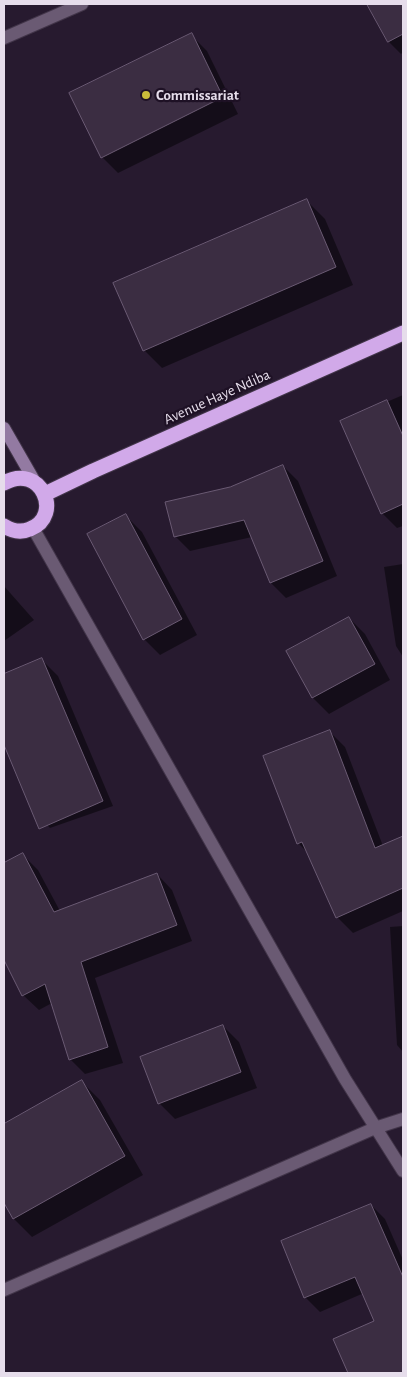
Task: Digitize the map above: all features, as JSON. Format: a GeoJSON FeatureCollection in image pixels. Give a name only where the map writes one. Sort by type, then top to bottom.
{"type":"FeatureCollection","features":[{"type":"Feature","properties":{"kind":"highway","name":"Avenue Haye Ndiba"},"geometry":{"type":"LineString","coordinates":[[45,494],[403,333]]}},
{"type":"Feature","properties":{"kind":"highway"},"geometry":{"type":"LineString","coordinates":[[4,483],[20,478],[35,482],[45,494],[47,502],[44,517],[33,528],[19,532],[4,526]]}},
{"type":"Feature","properties":{"kind":"street"},"geometry":{"type":"LineString","coordinates":[[4,38],[82,4]]}},
{"type":"Feature","properties":{"kind":"street"},"geometry":{"type":"LineString","coordinates":[[4,428],[35,482]]}},
{"type":"Feature","properties":{"kind":"street"},"geometry":{"type":"LineString","coordinates":[[33,528],[345,1079],[403,1171]]}},
{"type":"Feature","properties":{"kind":"street"},"geometry":{"type":"LineString","coordinates":[[4,1290],[376,1128],[403,1119]]}},
{"type":"Feature","properties":{"kind":"building"},"geometry":{"type":"Polygon","coordinates":[[[367,4],[403,4],[403,34],[388,42],[367,4]]]}},
{"type":"Feature","properties":{"kind":"building","name":"Commissariat"},"geometry":{"type":"Polygon","coordinates":[[[192,33],[223,97],[101,158],[69,93],[192,33]]]}},
{"type":"Feature","properties":{"kind":"building"},"geometry":{"type":"Polygon","coordinates":[[[307,199],[336,267],[143,351],[113,283],[307,199]]]}},
{"type":"Feature","properties":{"kind":"building"},"geometry":{"type":"Polygon","coordinates":[[[387,400],[403,436],[403,504],[381,514],[340,421],[387,400]]]}},
{"type":"Feature","properties":{"kind":"building"},"geometry":{"type":"Polygon","coordinates":[[[283,465],[323,561],[270,583],[244,520],[174,537],[165,502],[230,487],[283,465]]]}},
{"type":"Feature","properties":{"kind":"building"},"geometry":{"type":"Polygon","coordinates":[[[126,514],[182,619],[143,640],[87,534],[126,514]]]}},
{"type":"Feature","properties":{"kind":"building"},"geometry":{"type":"Polygon","coordinates":[[[349,617],[375,664],[312,698],[286,651],[349,617]]]}},
{"type":"Feature","properties":{"kind":"building"},"geometry":{"type":"Polygon","coordinates":[[[42,658],[103,801],[39,829],[4,745],[4,674],[42,658]]]}},
{"type":"Feature","properties":{"kind":"building"},"geometry":{"type":"Polygon","coordinates":[[[330,730],[375,848],[403,836],[403,888],[336,918],[302,842],[297,844],[263,756],[330,730]]]}},
{"type":"Feature","properties":{"kind":"building"},"geometry":{"type":"Polygon","coordinates":[[[23,853],[54,912],[157,873],[177,925],[81,962],[108,1047],[69,1060],[45,984],[22,996],[4,960],[4,863],[23,853]]]}},
{"type":"Feature","properties":{"kind":"building"},"geometry":{"type":"Polygon","coordinates":[[[223,1025],[241,1072],[158,1104],[140,1057],[223,1025]]]}},
{"type":"Feature","properties":{"kind":"building"},"geometry":{"type":"Polygon","coordinates":[[[82,1080],[125,1156],[13,1219],[4,1203],[4,1124],[82,1080]]]}},
{"type":"Feature","properties":{"kind":"building"},"geometry":{"type":"Polygon","coordinates":[[[371,1204],[403,1277],[403,1373],[348,1373],[333,1339],[374,1321],[355,1277],[304,1298],[281,1241],[371,1204]]]}},
{"type":"Feature","properties":{"kind":"place","name":"Commissariat"},"geometry":{"type":"Point","coordinates":[146,95]}}]}
